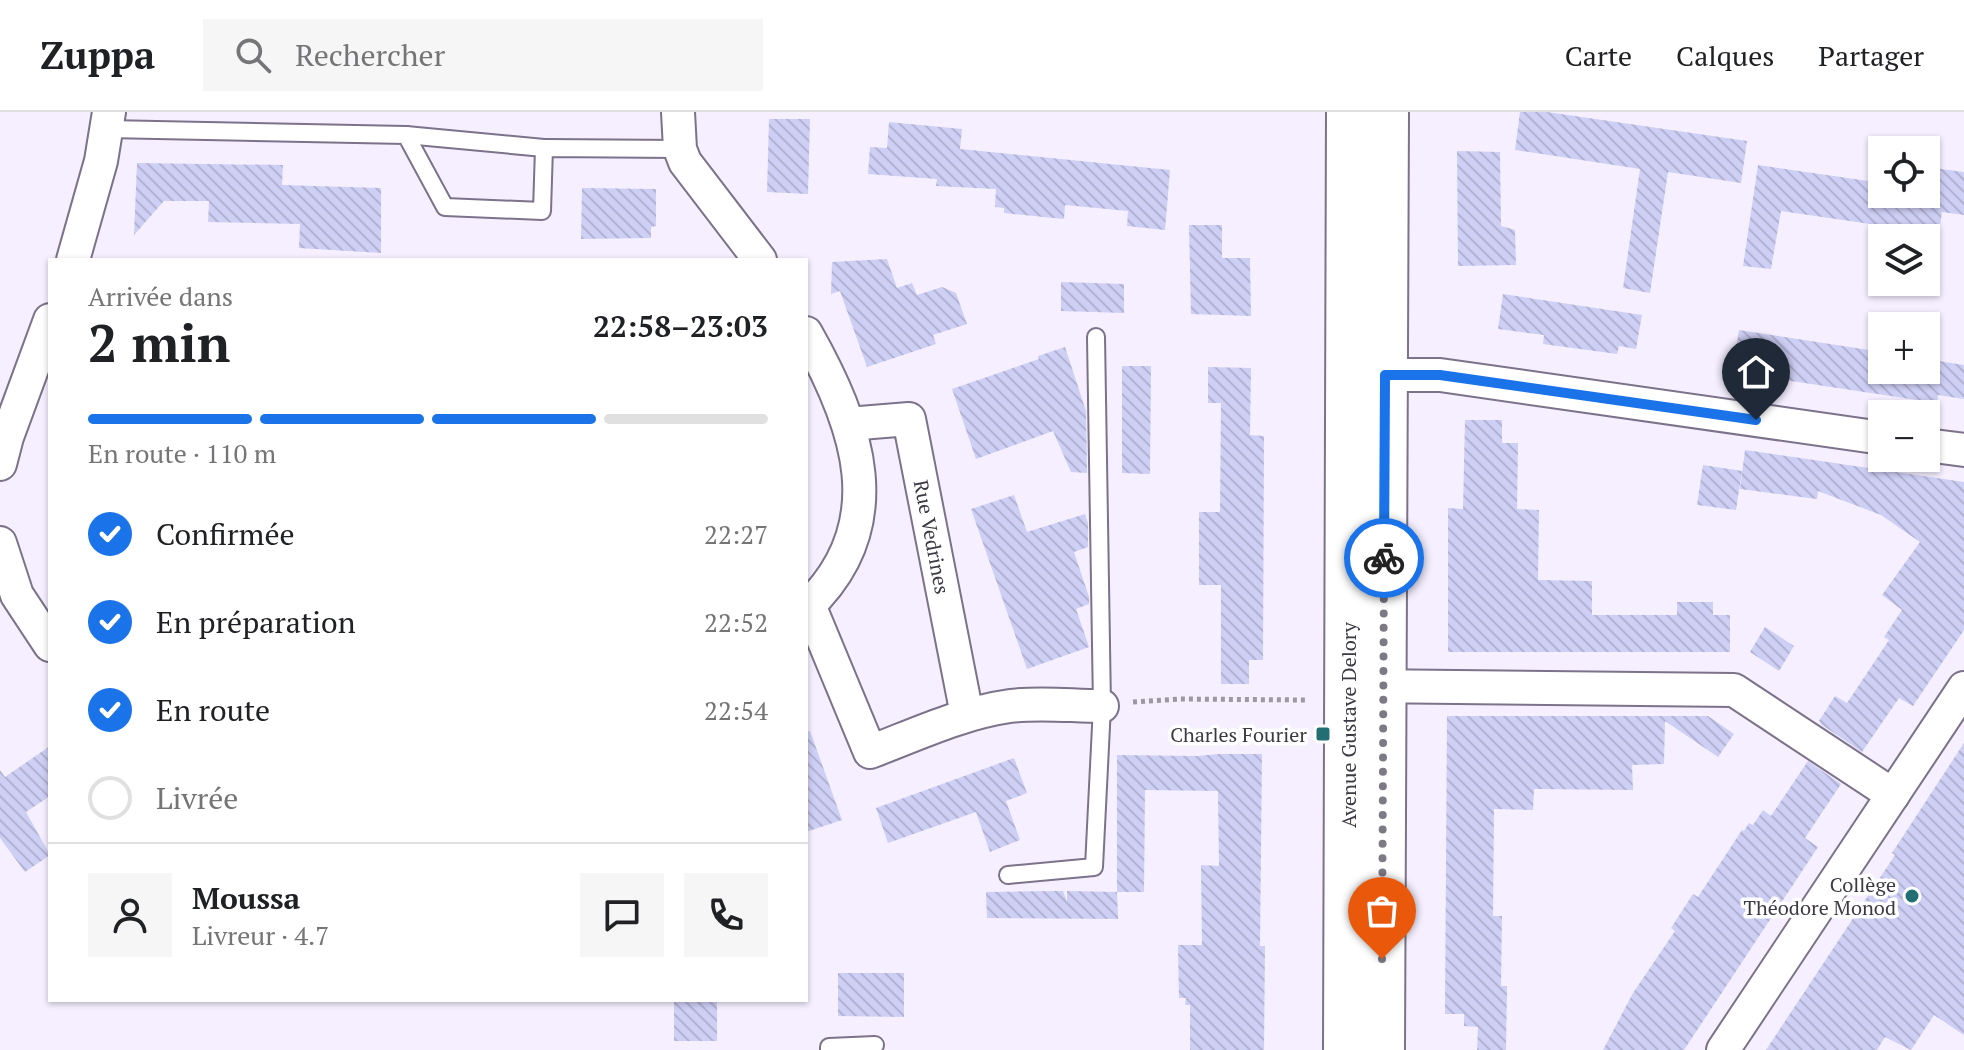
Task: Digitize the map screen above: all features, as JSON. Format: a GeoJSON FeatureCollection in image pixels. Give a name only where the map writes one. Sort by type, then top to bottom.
{"type":"FeatureCollection","features":[{"type":"Feature","properties":{"kind":"main road","name":"Avenue Gustave Delory"},"geometry":{"type":"LineString","coordinates":[[1349,112],[1367,374]]}},
{"type":"Feature","properties":{"kind":"main road","name":"Avenue Gustave Delory"},"geometry":{"type":"LineString","coordinates":[[1346,1050],[1360,691],[1367,374],[1386,112]]}},
{"type":"Feature","properties":{"kind":"main road","name":"Avenue Gustave Delory"},"geometry":{"type":"LineString","coordinates":[[1360,691],[1382,1050]]}},
{"type":"Feature","properties":{"kind":"street"},"geometry":{"type":"LineString","coordinates":[[678,112],[680,149],[696,179],[758,258]]}},
{"type":"Feature","properties":{"kind":"street"},"geometry":{"type":"LineString","coordinates":[[74,258],[95,184],[108,121]]}},
{"type":"Feature","properties":{"kind":"street"},"geometry":{"type":"LineString","coordinates":[[0,464],[48,325]]}},
{"type":"Feature","properties":{"kind":"street"},"geometry":{"type":"LineString","coordinates":[[808,337],[848,424],[860,471],[861,494],[856,529],[840,567],[808,607],[870,752],[967,715],[1013,706],[1102,706]]}},
{"type":"Feature","properties":{"kind":"street"},"geometry":{"type":"LineString","coordinates":[[1367,374],[1440,375],[1868,436]]}},
{"type":"Feature","properties":{"kind":"street","name":"Rue Vedrines"},"geometry":{"type":"LineString","coordinates":[[848,424],[909,419],[967,715]]}},
{"type":"Feature","properties":{"kind":"street"},"geometry":{"type":"LineString","coordinates":[[1940,447],[1964,450]]}},
{"type":"Feature","properties":{"kind":"street"},"geometry":{"type":"LineString","coordinates":[[0,543],[17,595],[48,642]]}},
{"type":"Feature","properties":{"kind":"street"},"geometry":{"type":"LineString","coordinates":[[1360,691],[1613,687],[1734,690],[1893,795]]}},
{"type":"Feature","properties":{"kind":"street"},"geometry":{"type":"LineString","coordinates":[[1723,1050],[1964,688]]}},
{"type":"Feature","properties":{"kind":"lane"},"geometry":{"type":"LineString","coordinates":[[108,121],[406,135],[544,148],[680,149]]}},
{"type":"Feature","properties":{"kind":"lane"},"geometry":{"type":"LineString","coordinates":[[406,135],[445,207],[542,211],[544,148]]}},
{"type":"Feature","properties":{"kind":"lane"},"geometry":{"type":"LineString","coordinates":[[1008,875],[1094,867],[1102,706],[1096,337]]}},
{"type":"Feature","properties":{"kind":"lane"},"geometry":{"type":"LineString","coordinates":[[829,1050],[829,1047],[875,1045]]}},
{"type":"Feature","properties":{"kind":"path"},"geometry":{"type":"LineString","coordinates":[[1102,706],[1180,699],[1360,691]]}},
{"type":"Feature","properties":{"kind":"building"},"geometry":{"type":"Polygon","coordinates":[[[1520,112],[1547,112],[1747,141],[1741,183],[1668,172],[1650,293],[1623,288],[1640,169],[1515,150],[1520,112]]]}},
{"type":"Feature","properties":{"kind":"building"},"geometry":{"type":"Polygon","coordinates":[[[769,119],[810,119],[808,194],[767,192],[769,119]]]}},
{"type":"Feature","properties":{"kind":"building"},"geometry":{"type":"Polygon","coordinates":[[[889,122],[962,129],[960,149],[1170,170],[1165,230],[1127,226],[1128,211],[1065,205],[1064,219],[1004,213],[1004,208],[995,207],[996,189],[936,186],[937,179],[868,174],[870,147],[887,148],[889,122]]]}},
{"type":"Feature","properties":{"kind":"building"},"geometry":{"type":"Polygon","coordinates":[[[1457,151],[1500,152],[1501,226],[1515,230],[1516,265],[1458,266],[1457,151]]]}},
{"type":"Feature","properties":{"kind":"building"},"geometry":{"type":"Polygon","coordinates":[[[137,163],[283,165],[282,185],[381,188],[381,253],[299,248],[300,224],[208,222],[209,201],[164,201],[134,235],[137,163]]]}},
{"type":"Feature","properties":{"kind":"building"},"geometry":{"type":"Polygon","coordinates":[[[1758,165],[1868,181],[1868,208],[1940,208],[1940,169],[1964,172],[1964,215],[1942,212],[1940,227],[1940,224],[1870,224],[1781,211],[1771,269],[1743,266],[1758,165]]]}},
{"type":"Feature","properties":{"kind":"building"},"geometry":{"type":"Polygon","coordinates":[[[582,188],[656,189],[656,226],[651,227],[651,238],[581,239],[582,188]]]}},
{"type":"Feature","properties":{"kind":"building"},"geometry":{"type":"Polygon","coordinates":[[[1189,225],[1222,225],[1222,258],[1250,258],[1251,316],[1191,314],[1189,225]]]}},
{"type":"Feature","properties":{"kind":"building"},"geometry":{"type":"Polygon","coordinates":[[[887,259],[897,288],[912,283],[917,295],[942,287],[956,293],[967,324],[933,335],[936,344],[867,367],[840,291],[831,294],[832,262],[887,259]]]}},
{"type":"Feature","properties":{"kind":"building"},"geometry":{"type":"Polygon","coordinates":[[[1061,282],[1124,284],[1124,313],[1061,311],[1061,282]]]}},
{"type":"Feature","properties":{"kind":"building"},"geometry":{"type":"Polygon","coordinates":[[[1503,294],[1642,315],[1636,349],[1619,346],[1617,354],[1543,344],[1544,335],[1498,329],[1503,294]]]}},
{"type":"Feature","properties":{"kind":"building"},"geometry":{"type":"Polygon","coordinates":[[[1739,330],[1868,350],[1868,384],[1940,384],[1940,361],[1964,365],[1964,399],[1938,395],[1937,400],[1917,400],[1732,372],[1739,330]]]}},
{"type":"Feature","properties":{"kind":"building"},"geometry":{"type":"Polygon","coordinates":[[[1065,347],[1086,411],[1087,473],[1071,472],[1053,431],[976,459],[952,389],[1065,347]]]}},
{"type":"Feature","properties":{"kind":"building"},"geometry":{"type":"Polygon","coordinates":[[[1122,366],[1151,366],[1150,474],[1122,473],[1122,366]]]}},
{"type":"Feature","properties":{"kind":"building"},"geometry":{"type":"Polygon","coordinates":[[[1208,367],[1251,368],[1250,435],[1264,436],[1263,660],[1249,660],[1249,684],[1221,684],[1221,585],[1199,585],[1199,512],[1220,512],[1221,403],[1208,403],[1208,367]]]}},
{"type":"Feature","properties":{"kind":"building"},"geometry":{"type":"Polygon","coordinates":[[[1465,420],[1502,420],[1502,443],[1518,443],[1517,509],[1539,510],[1538,580],[1592,581],[1592,615],[1677,615],[1677,602],[1713,602],[1713,615],[1730,615],[1730,652],[1448,652],[1448,508],[1463,509],[1465,420]]]}},
{"type":"Feature","properties":{"kind":"building"},"geometry":{"type":"Polygon","coordinates":[[[1745,450],[1868,468],[1868,472],[1896,472],[1964,482],[1964,630],[1913,706],[1899,698],[1862,752],[1819,721],[1835,696],[1847,703],[1889,640],[1884,637],[1902,610],[1882,595],[1920,542],[1881,515],[1818,491],[1817,499],[1740,489],[1745,450]]]}},
{"type":"Feature","properties":{"kind":"building"},"geometry":{"type":"Polygon","coordinates":[[[1703,465],[1742,471],[1736,510],[1697,505],[1703,465]]]}},
{"type":"Feature","properties":{"kind":"building"},"geometry":{"type":"Polygon","coordinates":[[[1014,495],[1027,532],[1085,514],[1088,523],[1088,547],[1074,552],[1089,597],[1089,604],[1076,609],[1089,647],[1027,669],[971,509],[1014,495]]]}},
{"type":"Feature","properties":{"kind":"building"},"geometry":{"type":"Polygon","coordinates":[[[1765,627],[1794,646],[1779,671],[1750,652],[1765,627]]]}},
{"type":"Feature","properties":{"kind":"building"},"geometry":{"type":"Polygon","coordinates":[[[1447,716],[1708,716],[1734,734],[1718,757],[1665,721],[1664,764],[1632,765],[1633,790],[1534,789],[1533,810],[1494,809],[1493,916],[1502,916],[1501,986],[1507,986],[1506,1050],[1477,1050],[1478,1027],[1464,1026],[1464,1014],[1445,1014],[1447,716]]]}},
{"type":"Feature","properties":{"kind":"building"},"geometry":{"type":"Polygon","coordinates":[[[808,732],[842,820],[808,831],[808,732]]]}},
{"type":"Feature","properties":{"kind":"building","name":"Collège Théodore Monod"},"geometry":{"type":"Polygon","coordinates":[[[1964,743],[1964,1035],[1934,1015],[1911,1050],[1885,1037],[1877,1050],[1766,1050],[1895,855],[1892,853],[1964,743]]]}},
{"type":"Feature","properties":{"kind":"building"},"geometry":{"type":"Polygon","coordinates":[[[48,747],[48,797],[26,812],[48,856],[25,872],[0,838],[0,770],[5,777],[48,747]]]}},
{"type":"Feature","properties":{"kind":"building"},"geometry":{"type":"Polygon","coordinates":[[[1262,754],[1260,946],[1265,946],[1264,1050],[1190,1050],[1190,1005],[1185,1005],[1186,998],[1179,998],[1178,945],[1202,945],[1201,865],[1219,866],[1218,791],[1145,790],[1144,892],[1117,892],[1117,755],[1262,754]]]}},
{"type":"Feature","properties":{"kind":"building"},"geometry":{"type":"Polygon","coordinates":[[[1014,758],[1027,793],[1006,801],[1020,840],[990,852],[976,812],[888,843],[876,808],[1014,758]]]}},
{"type":"Feature","properties":{"kind":"building"},"geometry":{"type":"Polygon","coordinates":[[[1808,761],[1841,784],[1805,838],[1818,847],[1684,1050],[1603,1050],[1633,993],[1675,931],[1671,928],[1693,894],[1698,897],[1749,823],[1753,825],[1763,810],[1771,816],[1808,761]]]}},
{"type":"Feature","properties":{"kind":"building"},"geometry":{"type":"Polygon","coordinates":[[[1063,891],[1067,902],[1067,891],[1117,892],[1118,919],[987,918],[986,892],[1063,891]]]}},
{"type":"Feature","properties":{"kind":"building"},"geometry":{"type":"Polygon","coordinates":[[[838,973],[904,973],[904,1017],[838,1016],[838,973]]]}},
{"type":"Feature","properties":{"kind":"building"},"geometry":{"type":"Polygon","coordinates":[[[674,1002],[717,1002],[717,1041],[674,1041],[674,1002]]]}},
{"type":"Feature","properties":{"kind":"way so far"},"geometry":{"type":"LineString","coordinates":[[1382,959],[1384,558]]}},
{"type":"Feature","properties":{"kind":"place","name":"Charles Fourier"},"geometry":{"type":"Point","coordinates":[1323,734]}},
{"type":"Feature","properties":{"kind":"place","name":"Collège Théodore Monod"},"geometry":{"type":"Point","coordinates":[1912,896]}},
{"type":"Feature","properties":{"kind":"route"},"geometry":{"type":"LineString","coordinates":[[1384,558],[1385,375],[1440,375],[1756,420]]}}]}
